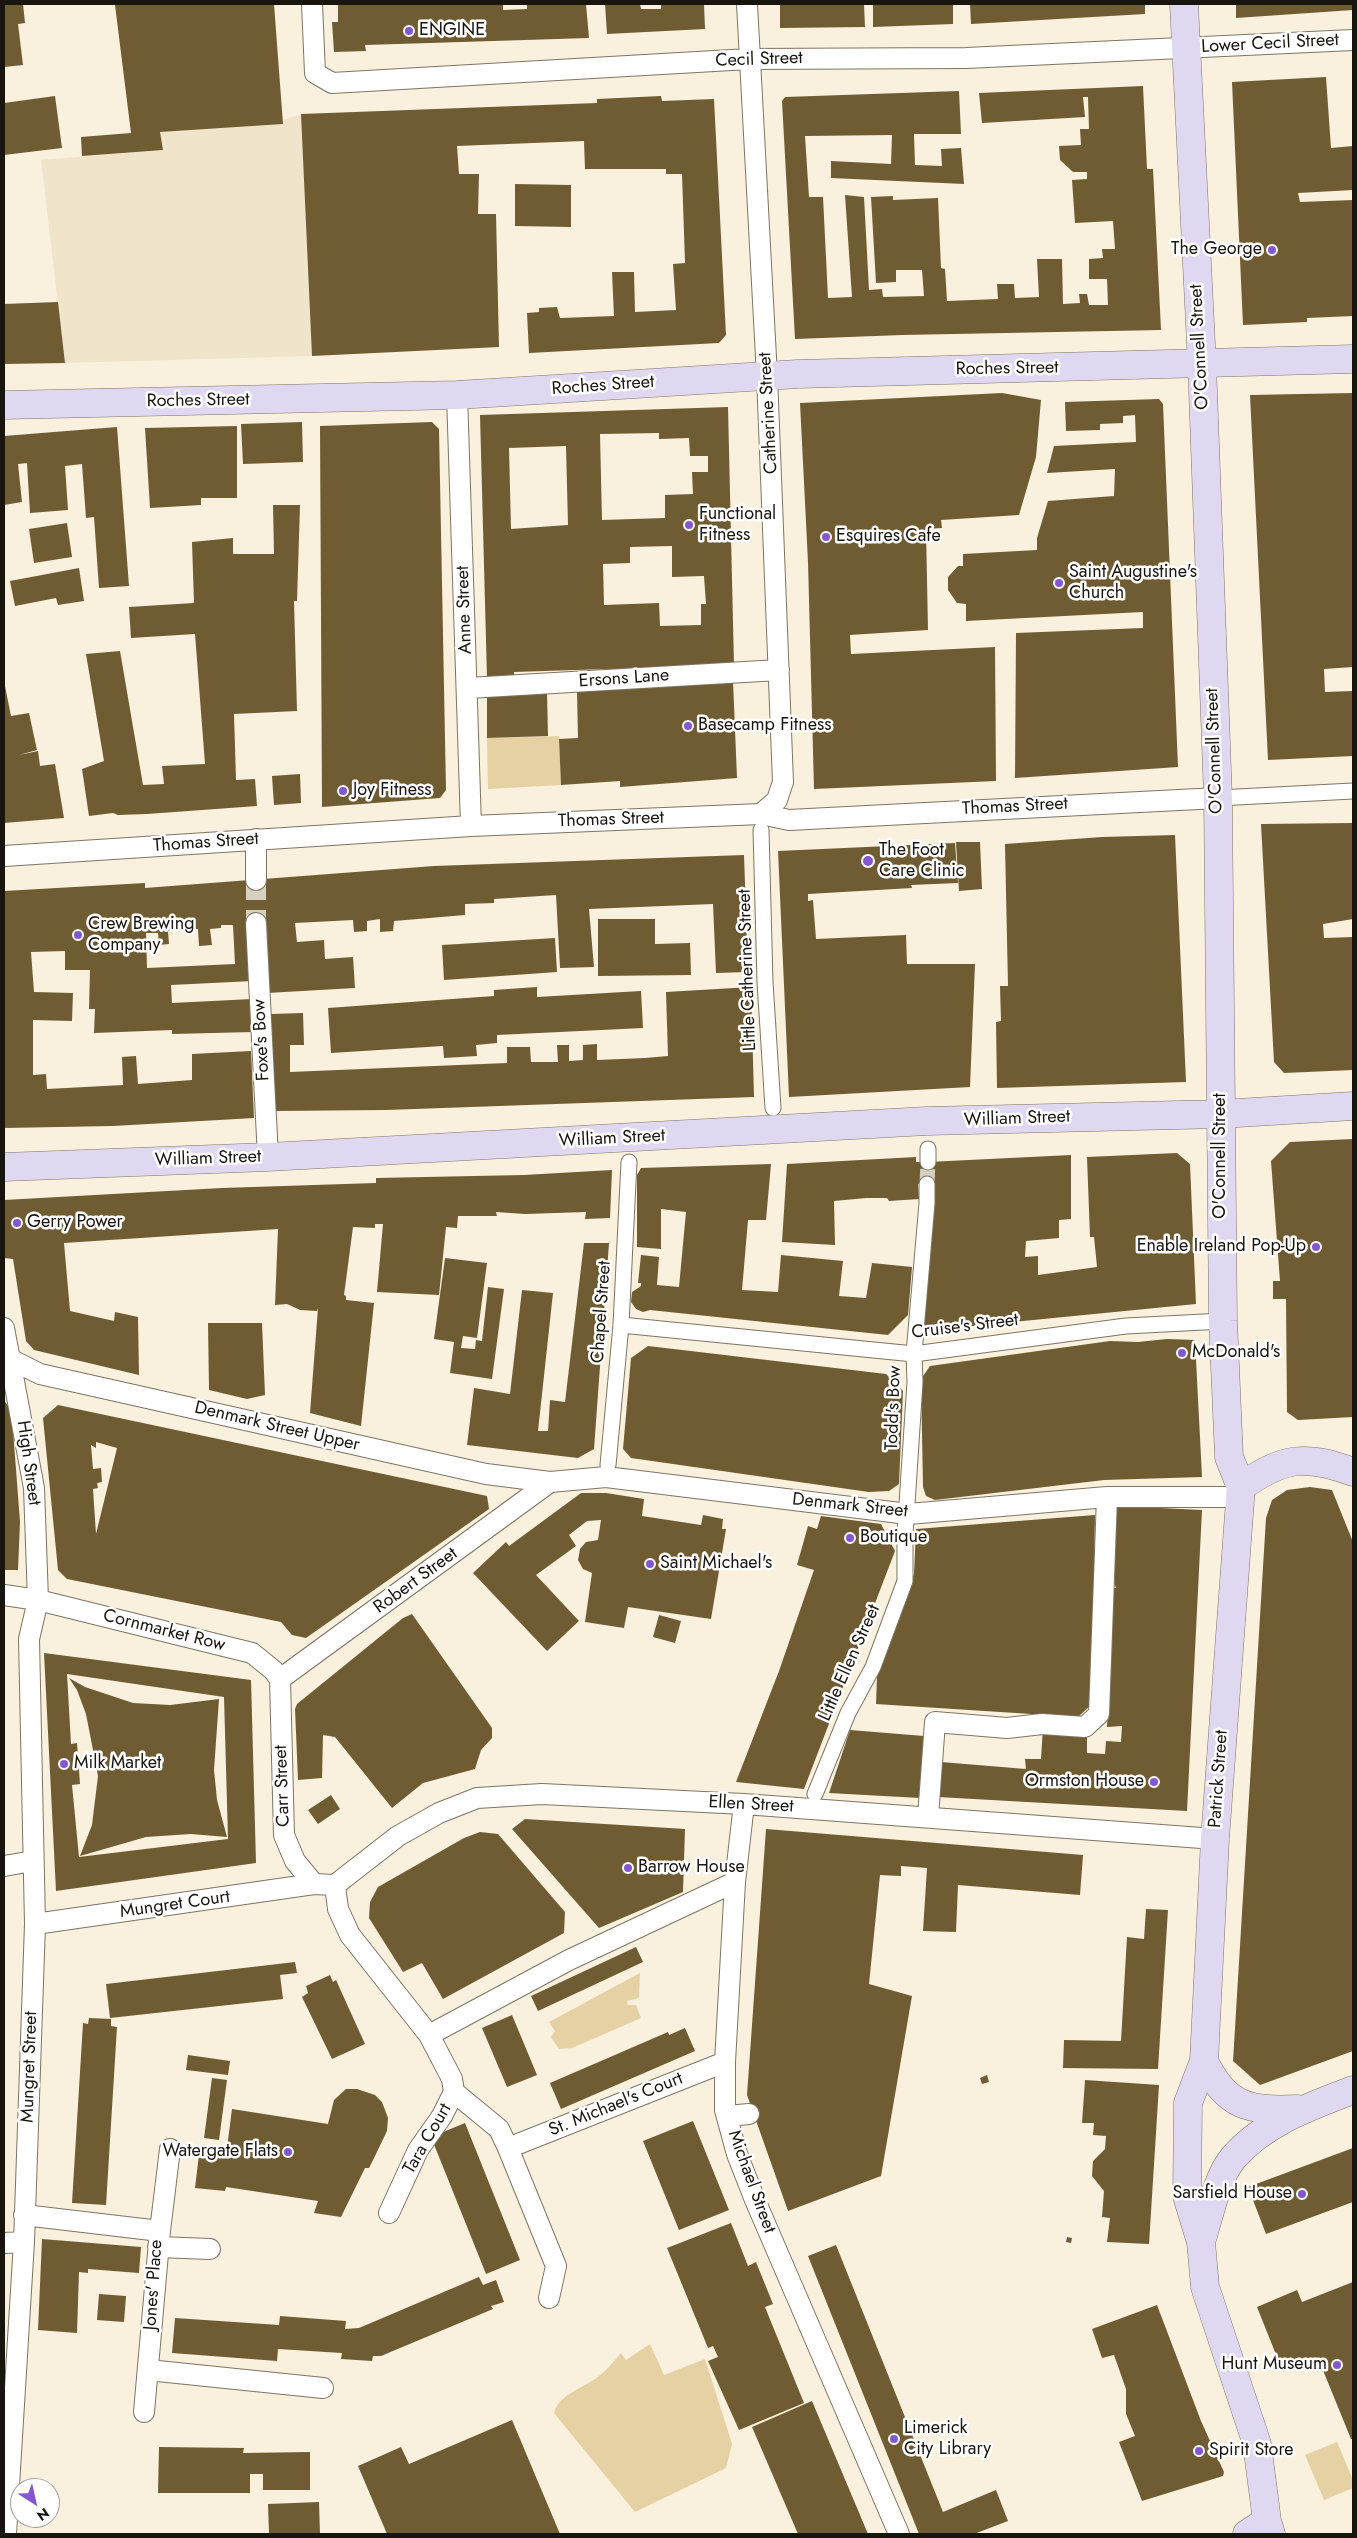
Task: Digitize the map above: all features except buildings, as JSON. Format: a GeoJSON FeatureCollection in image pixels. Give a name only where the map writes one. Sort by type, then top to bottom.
{"type":"FeatureCollection","features":[{"type":"Feature","properties":{"kind":"main road","name":"O'Connell Street"},"geometry":{"type":"LineString","coordinates":[[1184,4],[1202,364],[1218,798],[1223,1321],[1229,1457],[1241,1492]]}},
{"type":"Feature","properties":{"kind":"main road","name":"Roches Street"},"geometry":{"type":"LineString","coordinates":[[4,405],[456,395],[767,376],[1353,359]]}},
{"type":"Feature","properties":{"kind":"main road","name":"William Street"},"geometry":{"type":"LineString","coordinates":[[4,1167],[268,1157],[927,1121],[1221,1114],[1353,1106]]}},
{"type":"Feature","properties":{"kind":"main road"},"geometry":{"type":"LineString","coordinates":[[1241,1492],[1264,1471],[1289,1461],[1327,1462],[1353,1472]]}},
{"type":"Feature","properties":{"kind":"main road","name":"Patrick Street"},"geometry":{"type":"LineString","coordinates":[[1241,1492],[1214,1839],[1204,2061],[1188,2103],[1187,2196],[1200,2242],[1205,2287],[1257,2444],[1262,2530]]}},
{"type":"Feature","properties":{"kind":"main road","name":"Patrick Street"},"geometry":{"type":"LineString","coordinates":[[1204,2061],[1215,2084],[1234,2100],[1264,2111],[1303,2109]]}},
{"type":"Feature","properties":{"kind":"main road"},"geometry":{"type":"LineString","coordinates":[[1200,2242],[1220,2182],[1233,2157],[1270,2127],[1303,2109],[1353,2090]]}},
{"type":"Feature","properties":{"kind":"street","name":"Cecil Street"},"geometry":{"type":"LineString","coordinates":[[312,4],[315,73],[332,83],[749,59],[963,58],[1186,47]]}},
{"type":"Feature","properties":{"kind":"street","name":"Catherine Street"},"geometry":{"type":"LineString","coordinates":[[747,4],[767,376],[782,782],[777,800],[761,822]]}},
{"type":"Feature","properties":{"kind":"street","name":"Lower Cecil Street"},"geometry":{"type":"LineString","coordinates":[[1186,47],[1353,40]]}},
{"type":"Feature","properties":{"kind":"street","name":"Anne Street"},"geometry":{"type":"LineString","coordinates":[[456,395],[468,688],[471,826]]}},
{"type":"Feature","properties":{"kind":"street","name":"Ersons Lane"},"geometry":{"type":"LineString","coordinates":[[468,688],[779,670]]}},
{"type":"Feature","properties":{"kind":"street"},"geometry":{"type":"LineString","coordinates":[[1218,798],[1353,791]]}},
{"type":"Feature","properties":{"kind":"street","name":"Thomas Street"},"geometry":{"type":"LineString","coordinates":[[4,856],[471,826],[761,822],[1218,798]]}},
{"type":"Feature","properties":{"kind":"street","name":"Little Catherine Street"},"geometry":{"type":"LineString","coordinates":[[761,822],[765,982],[773,1108]]}},
{"type":"Feature","properties":{"kind":"street"},"geometry":{"type":"LineString","coordinates":[[256,839],[256,880]]}},
{"type":"Feature","properties":{"kind":"street","name":"Foxe's Bow"},"geometry":{"type":"LineString","coordinates":[[256,923],[268,1157]]}},
{"type":"Feature","properties":{"kind":"street","name":"Chapel Street"},"geometry":{"type":"LineString","coordinates":[[608,1465],[621,1324],[629,1162]]}},
{"type":"Feature","properties":{"kind":"street","name":"Todd's Bow"},"geometry":{"type":"LineString","coordinates":[[908,1514],[915,1382],[914,1354],[927,1184]]}},
{"type":"Feature","properties":{"kind":"street","name":"Cruise's Street"},"geometry":{"type":"LineString","coordinates":[[621,1324],[914,1354],[1126,1326],[1223,1321]]}},
{"type":"Feature","properties":{"kind":"street","name":"High Street"},"geometry":{"type":"LineString","coordinates":[[4,1328],[6,1357],[19,1399],[34,1488],[38,1600]]}},
{"type":"Feature","properties":{"kind":"street","name":"Denmark Street Upper"},"geometry":{"type":"LineString","coordinates":[[6,1357],[40,1374],[486,1474],[550,1482]]}},
{"type":"Feature","properties":{"kind":"street","name":"Denmark Street"},"geometry":{"type":"LineString","coordinates":[[550,1482],[606,1477],[775,1506],[908,1514],[1107,1497],[1241,1492]]}},
{"type":"Feature","properties":{"kind":"street","name":"Robert Street"},"geometry":{"type":"LineString","coordinates":[[280,1678],[550,1482]]}},
{"type":"Feature","properties":{"kind":"street"},"geometry":{"type":"LineString","coordinates":[[928,1817],[935,1722],[1007,1728],[1042,1724],[1085,1727],[1099,1714],[1107,1497]]}},
{"type":"Feature","properties":{"kind":"street","name":"Little Ellen Street"},"geometry":{"type":"LineString","coordinates":[[815,1794],[848,1713],[873,1667],[905,1580],[908,1514]]}},
{"type":"Feature","properties":{"kind":"street","name":"Cornmarket Row"},"geometry":{"type":"LineString","coordinates":[[4,1595],[38,1600],[252,1652],[280,1678]]}},
{"type":"Feature","properties":{"kind":"street","name":"Mungret Street"},"geometry":{"type":"LineString","coordinates":[[6,2534],[24,2242],[35,1924],[29,1639],[38,1600]]}},
{"type":"Feature","properties":{"kind":"street","name":"Carr Street"},"geometry":{"type":"LineString","coordinates":[[280,1678],[284,1835],[295,1861],[314,1884]]}},
{"type":"Feature","properties":{"kind":"street","name":"Ellen Street"},"geometry":{"type":"LineString","coordinates":[[335,1885],[398,1836],[439,1813],[477,1798],[542,1794],[744,1804],[1214,1839]]}},
{"type":"Feature","properties":{"kind":"street","name":"Michael Street"},"geometry":{"type":"LineString","coordinates":[[744,1804],[735,1882],[725,2062],[727,2116],[737,2154],[755,2200],[900,2534]]}},
{"type":"Feature","properties":{"kind":"street"},"geometry":{"type":"LineString","coordinates":[[4,1866],[33,1861]]}},
{"type":"Feature","properties":{"kind":"street"},"geometry":{"type":"LineString","coordinates":[[429,2035],[569,1960],[735,1882]]}},
{"type":"Feature","properties":{"kind":"street"},"geometry":{"type":"LineString","coordinates":[[314,1884],[335,1885],[338,1909],[350,1935],[429,2035],[452,2079],[454,2092],[499,2129],[556,2266],[549,2298]]}},
{"type":"Feature","properties":{"kind":"street","name":"Mungret Court"},"geometry":{"type":"LineString","coordinates":[[35,1924],[314,1884]]}},
{"type":"Feature","properties":{"kind":"street","name":"St. Michael's Court"},"geometry":{"type":"LineString","coordinates":[[508,2148],[725,2062]]}},
{"type":"Feature","properties":{"kind":"street","name":"Tara Court"},"geometry":{"type":"LineString","coordinates":[[389,2213],[418,2150],[442,2116],[454,2092]]}},
{"type":"Feature","properties":{"kind":"street"},"geometry":{"type":"LineString","coordinates":[[727,2116],[749,2114]]}},
{"type":"Feature","properties":{"kind":"street"},"geometry":{"type":"LineString","coordinates":[[170,2150],[159,2239],[210,2249]]}},
{"type":"Feature","properties":{"kind":"street","name":"Jones' Place"},"geometry":{"type":"LineString","coordinates":[[24,2215],[159,2239],[144,2412]]}},
{"type":"Feature","properties":{"kind":"street"},"geometry":{"type":"LineString","coordinates":[[4,2244],[24,2242]]}},
{"type":"Feature","properties":{"kind":"street"},"geometry":{"type":"LineString","coordinates":[[148,2370],[323,2388]]}},
{"type":"Feature","properties":{"kind":"shaded area"},"geometry":{"type":"Polygon","coordinates":[[[301,114],[312,356],[65,363],[41,160],[162,150],[160,132],[283,124],[283,120],[301,114]]]}},
{"type":"Feature","properties":{"kind":"shaded area"},"geometry":{"type":"Polygon","coordinates":[[[559,736],[561,785],[488,789],[487,738],[559,736]]]}},
{"type":"Feature","properties":{"kind":"shaded area"},"geometry":{"type":"Polygon","coordinates":[[[640,1973],[639,1998],[627,2001],[628,2005],[636,2005],[641,2018],[572,2048],[559,2049],[551,2037],[555,2031],[549,2022],[640,1973]]]}},
{"type":"Feature","properties":{"kind":"shaded area"},"geometry":{"type":"Polygon","coordinates":[[[650,2344],[664,2375],[705,2359],[732,2444],[726,2468],[635,2512],[554,2413],[557,2406],[566,2396],[599,2376],[621,2353],[626,2360],[650,2344]]]}},
{"type":"Feature","properties":{"kind":"shaded area"},"geometry":{"type":"Polygon","coordinates":[[[1337,2442],[1353,2480],[1353,2488],[1324,2500],[1305,2455],[1337,2442]]]}},
{"type":"Feature","properties":{"kind":"tunnel"},"geometry":{"type":"LineString","coordinates":[[256,880],[256,923]]}},
{"type":"Feature","properties":{"kind":"tunnel"},"geometry":{"type":"LineString","coordinates":[[927,1184],[928,1162]]}},
{"type":"Feature","properties":{"kind":"place","name":"ENGINE"},"geometry":{"type":"Point","coordinates":[409,31]}},
{"type":"Feature","properties":{"kind":"place","name":"The George"},"geometry":{"type":"Point","coordinates":[1272,250]}},
{"type":"Feature","properties":{"kind":"place","name":"Functional Fitness"},"geometry":{"type":"Point","coordinates":[689,525]}},
{"type":"Feature","properties":{"kind":"place","name":"Esquires Cafe"},"geometry":{"type":"Point","coordinates":[826,537]}},
{"type":"Feature","properties":{"kind":"place","name":"Saint Augustine's Church"},"geometry":{"type":"Point","coordinates":[1059,583]}},
{"type":"Feature","properties":{"kind":"place","name":"Basecamp Fitness"},"geometry":{"type":"Point","coordinates":[688,726]}},
{"type":"Feature","properties":{"kind":"place","name":"Joy Fitness"},"geometry":{"type":"Point","coordinates":[343,791]}},
{"type":"Feature","properties":{"kind":"place","name":"The Foot Care Clinic"},"geometry":{"type":"Point","coordinates":[868,861]}},
{"type":"Feature","properties":{"kind":"place","name":"Crew Brewing Company"},"geometry":{"type":"Point","coordinates":[78,935]}},
{"type":"Feature","properties":{"kind":"place","name":"Gerry Power"},"geometry":{"type":"Point","coordinates":[17,1223]}},
{"type":"Feature","properties":{"kind":"place","name":"Enable Ireland Pop-Up"},"geometry":{"type":"Point","coordinates":[1316,1247]}},
{"type":"Feature","properties":{"kind":"place","name":"McDonald's"},"geometry":{"type":"Point","coordinates":[1182,1353]}},
{"type":"Feature","properties":{"kind":"place","name":"Boutique"},"geometry":{"type":"Point","coordinates":[850,1538]}},
{"type":"Feature","properties":{"kind":"place","name":"Saint Michael's"},"geometry":{"type":"Point","coordinates":[650,1564]}},
{"type":"Feature","properties":{"kind":"place","name":"Milk Market"},"geometry":{"type":"Point","coordinates":[64,1764]}},
{"type":"Feature","properties":{"kind":"place","name":"Ormston House"},"geometry":{"type":"Point","coordinates":[1154,1782]}},
{"type":"Feature","properties":{"kind":"place","name":"Barrow House"},"geometry":{"type":"Point","coordinates":[628,1868]}},
{"type":"Feature","properties":{"kind":"place","name":"Watergate Flats"},"geometry":{"type":"Point","coordinates":[288,2152]}},
{"type":"Feature","properties":{"kind":"place","name":"Sarsfield House"},"geometry":{"type":"Point","coordinates":[1302,2194]}},
{"type":"Feature","properties":{"kind":"place","name":"Hunt Museum"},"geometry":{"type":"Point","coordinates":[1337,2365]}},
{"type":"Feature","properties":{"kind":"place","name":"Limerick City Library"},"geometry":{"type":"Point","coordinates":[894,2439]}},
{"type":"Feature","properties":{"kind":"place","name":"Spirit Store"},"geometry":{"type":"Point","coordinates":[1199,2451]}}]}
